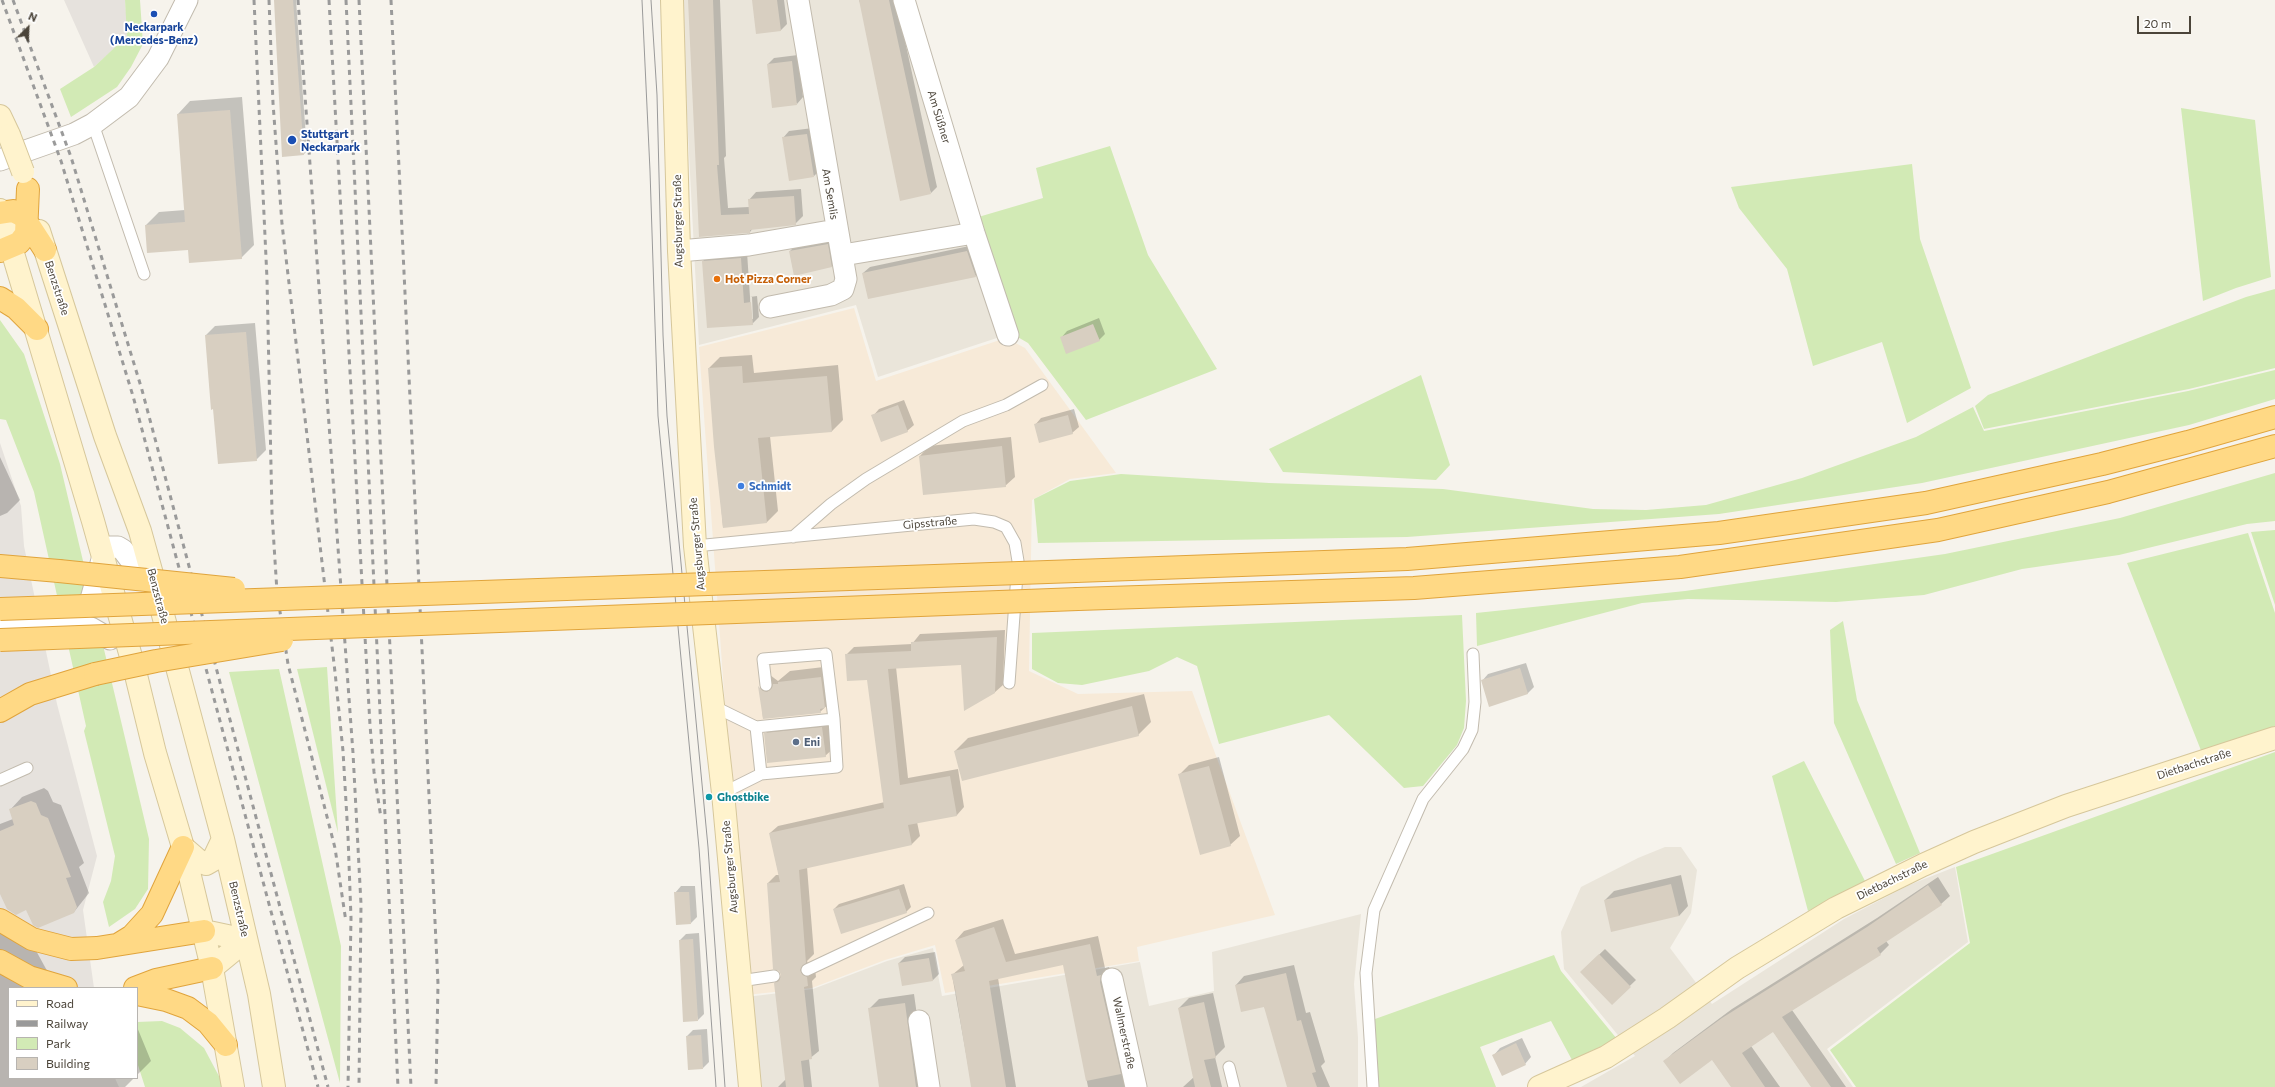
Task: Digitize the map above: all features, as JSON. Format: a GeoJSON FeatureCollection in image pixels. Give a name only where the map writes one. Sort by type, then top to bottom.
{"type":"FeatureCollection","features":[{"type":"Feature","properties":{"kind":"highway"},"geometry":{"type":"LineString","coordinates":[[6,249],[19,243],[23,239],[28,222],[26,181]]}},
{"type":"Feature","properties":{"kind":"highway"},"geometry":{"type":"LineString","coordinates":[[0,212],[13,210],[18,213],[28,222],[45,250]]}},
{"type":"Feature","properties":{"kind":"highway"},"geometry":{"type":"LineString","coordinates":[[0,298],[16,308],[37,329]]}},
{"type":"Feature","properties":{"kind":"highway"},"geometry":{"type":"LineString","coordinates":[[0,609],[896,575],[1076,571],[1407,559],[1719,533],[1926,503],[2102,464],[2188,442],[2275,417]]}},
{"type":"Feature","properties":{"kind":"highway"},"geometry":{"type":"LineString","coordinates":[[0,640],[1078,599],[1414,588],[1680,567],[1938,530],[2108,492],[2275,446]]}},
{"type":"Feature","properties":{"kind":"highway"},"geometry":{"type":"LineString","coordinates":[[0,566],[315,597]]}},
{"type":"Feature","properties":{"kind":"highway"},"geometry":{"type":"LineString","coordinates":[[0,711],[30,694],[95,674],[156,661],[370,626]]}},
{"type":"Feature","properties":{"kind":"highway"},"geometry":{"type":"LineString","coordinates":[[117,945],[132,936],[152,914],[166,888],[183,846]]}},
{"type":"Feature","properties":{"kind":"highway"},"geometry":{"type":"LineString","coordinates":[[0,920],[19,932],[48,945],[83,950],[204,931]]}},
{"type":"Feature","properties":{"kind":"highway"},"geometry":{"type":"LineString","coordinates":[[0,961],[29,977],[63,987]]}},
{"type":"Feature","properties":{"kind":"highway"},"geometry":{"type":"LineString","coordinates":[[138,987],[156,980],[212,968]]}},
{"type":"Feature","properties":{"kind":"highway"},"geometry":{"type":"LineString","coordinates":[[138,994],[166,1000],[188,1008],[208,1023],[226,1045]]}},
{"type":"Feature","properties":{"kind":"main road","name":"Augsburger Straße"},"geometry":{"type":"LineString","coordinates":[[672,0],[679,251],[695,546],[723,794],[750,1087]]}},
{"type":"Feature","properties":{"kind":"main road","name":"Benzstraße"},"geometry":{"type":"LineString","coordinates":[[4,126],[26,181],[45,250],[105,436],[138,524],[223,839],[258,994],[274,1087]]}},
{"type":"Feature","properties":{"kind":"main road"},"geometry":{"type":"LineString","coordinates":[[0,212],[6,249],[37,329],[103,556],[135,671],[155,753],[183,846],[212,968],[233,1087]]}},
{"type":"Feature","properties":{"kind":"main road","name":"Dietbachstraße"},"geometry":{"type":"LineString","coordinates":[[1539,1087],[1606,1057],[1667,1018],[1743,964],[1836,908],[1923,865],[1974,842],[2066,806],[2275,738]]}},
{"type":"Feature","properties":{"kind":"main road"},"geometry":{"type":"LineString","coordinates":[[183,846],[198,860],[206,864],[212,860],[223,839]]}},
{"type":"Feature","properties":{"kind":"main road"},"geometry":{"type":"LineString","coordinates":[[204,931],[246,940]]}},
{"type":"Feature","properties":{"kind":"main road"},"geometry":{"type":"LineString","coordinates":[[212,968],[246,940]]}},
{"type":"Feature","properties":{"kind":"street"},"geometry":{"type":"LineString","coordinates":[[0,160],[74,134],[93,124],[129,97],[158,58],[188,0]]}},
{"type":"Feature","properties":{"kind":"street","name":"Am Semlis"},"geometry":{"type":"LineString","coordinates":[[679,251],[749,245],[836,230],[798,0]]}},
{"type":"Feature","properties":{"kind":"street","name":"Am Süßner"},"geometry":{"type":"LineString","coordinates":[[904,0],[974,233],[1008,335]]}},
{"type":"Feature","properties":{"kind":"street"},"geometry":{"type":"LineString","coordinates":[[770,307],[831,295],[843,289],[846,279],[843,255],[836,230]]}},
{"type":"Feature","properties":{"kind":"street"},"geometry":{"type":"LineString","coordinates":[[843,255],[974,233]]}},
{"type":"Feature","properties":{"kind":"street"},"geometry":{"type":"LineString","coordinates":[[66,621],[77,616],[91,599],[103,556],[110,547],[118,547],[123,550],[138,570],[155,585]]}},
{"type":"Feature","properties":{"kind":"street"},"geometry":{"type":"LineString","coordinates":[[0,624],[66,621],[91,628],[107,636],[118,646],[135,671]]}},
{"type":"Feature","properties":{"kind":"street","name":"Wallmerstraße"},"geometry":{"type":"LineString","coordinates":[[1112,979],[1136,1087]]}},
{"type":"Feature","properties":{"kind":"street"},"geometry":{"type":"LineString","coordinates":[[919,1021],[929,1087]]}},
{"type":"Feature","properties":{"kind":"lane"},"geometry":{"type":"LineString","coordinates":[[93,124],[144,274]]}},
{"type":"Feature","properties":{"kind":"lane"},"geometry":{"type":"LineString","coordinates":[[793,537],[830,504],[872,476],[963,421],[1006,405],[1042,385]]}},
{"type":"Feature","properties":{"kind":"lane","name":"Gipsstraße"},"geometry":{"type":"LineString","coordinates":[[695,546],[974,519],[994,522],[1006,527],[1015,543],[1018,561],[1009,683]]}},
{"type":"Feature","properties":{"kind":"lane"},"geometry":{"type":"LineString","coordinates":[[723,794],[761,774],[837,767],[834,719],[826,654],[763,658],[766,685]]}},
{"type":"Feature","properties":{"kind":"lane"},"geometry":{"type":"LineString","coordinates":[[1373,1087],[1366,973],[1374,910],[1423,799],[1463,748],[1472,730],[1475,702],[1473,654]]}},
{"type":"Feature","properties":{"kind":"lane"},"geometry":{"type":"LineString","coordinates":[[713,706],[756,727]]}},
{"type":"Feature","properties":{"kind":"lane"},"geometry":{"type":"LineString","coordinates":[[756,727],[770,720],[834,719]]}},
{"type":"Feature","properties":{"kind":"lane"},"geometry":{"type":"LineString","coordinates":[[756,727],[761,774]]}},
{"type":"Feature","properties":{"kind":"lane"},"geometry":{"type":"LineString","coordinates":[[0,780],[27,768]]}},
{"type":"Feature","properties":{"kind":"lane"},"geometry":{"type":"LineString","coordinates":[[807,970],[928,913]]}},
{"type":"Feature","properties":{"kind":"lane"},"geometry":{"type":"LineString","coordinates":[[740,981],[774,976]]}},
{"type":"Feature","properties":{"kind":"lane"},"geometry":{"type":"LineString","coordinates":[[1229,1067],[1234,1087]]}},
{"type":"Feature","properties":{"kind":"shaded area"},"geometry":{"type":"Polygon","coordinates":[[[64,0],[125,0],[128,36],[94,67],[64,0]]]}},
{"type":"Feature","properties":{"kind":"shaded area"},"geometry":{"type":"Polygon","coordinates":[[[681,0],[900,0],[1003,336],[878,377],[856,305],[699,345],[681,0]]]}},
{"type":"Feature","properties":{"kind":"shaded area"},"geometry":{"type":"Polygon","coordinates":[[[854,308],[876,381],[1006,338],[1025,348],[1116,473],[1070,479],[1032,500],[1029,671],[1078,694],[1192,691],[1275,915],[1137,947],[1139,961],[945,993],[935,945],[885,960],[812,988],[746,995],[699,347],[854,308]]]}},
{"type":"Feature","properties":{"kind":"shaded area"},"geometry":{"type":"Polygon","coordinates":[[[0,443],[21,506],[24,546],[57,704],[97,856],[83,910],[94,987],[8,987],[8,1079],[115,1079],[119,1087],[0,1087],[0,443]]]}},
{"type":"Feature","properties":{"kind":"shaded area"},"geometry":{"type":"Polygon","coordinates":[[[1665,847],[1681,847],[1697,870],[1691,913],[1670,948],[1712,1004],[1844,919],[1909,885],[1955,867],[1968,942],[1827,1049],[1853,1087],[1581,1087],[1635,1056],[1564,969],[1561,932],[1581,887],[1638,858],[1665,847]]]}},
{"type":"Feature","properties":{"kind":"shaded area"},"geometry":{"type":"Polygon","coordinates":[[[1361,914],[1354,984],[1358,1038],[1358,1087],[754,1087],[746,997],[813,989],[887,961],[933,948],[942,996],[1140,962],[1149,1006],[1214,991],[1212,952],[1361,914]]]}},
{"type":"Feature","properties":{"kind":"green space"},"geometry":{"type":"Polygon","coordinates":[[[125,0],[140,0],[143,44],[131,67],[117,87],[71,117],[60,89],[94,67],[127,36],[125,0]]]}},
{"type":"Feature","properties":{"kind":"green space"},"geometry":{"type":"Polygon","coordinates":[[[2181,108],[2255,120],[2271,277],[2236,288],[2203,301],[2181,108]]]}},
{"type":"Feature","properties":{"kind":"green space"},"geometry":{"type":"Polygon","coordinates":[[[1110,146],[1148,255],[1217,369],[1086,420],[1028,343],[1009,332],[975,218],[1043,198],[1036,168],[1110,146]]]}},
{"type":"Feature","properties":{"kind":"green space"},"geometry":{"type":"Polygon","coordinates":[[[1912,164],[1920,239],[1971,388],[1907,423],[1882,342],[1813,366],[1787,269],[1739,208],[1731,187],[1912,164]]]}},
{"type":"Feature","properties":{"kind":"green space"},"geometry":{"type":"Polygon","coordinates":[[[2275,289],[2275,368],[2189,389],[1984,429],[1975,406],[1988,395],[2246,297],[2275,289]]]}},
{"type":"Feature","properties":{"kind":"green space"},"geometry":{"type":"Polygon","coordinates":[[[0,320],[24,354],[60,464],[149,839],[148,889],[135,909],[109,927],[103,902],[111,881],[115,856],[84,731],[86,726],[34,492],[6,420],[0,419],[0,320]]]}},
{"type":"Feature","properties":{"kind":"green space"},"geometry":{"type":"Polygon","coordinates":[[[2275,370],[2275,399],[2189,425],[1922,483],[1719,514],[1407,537],[1038,543],[1034,499],[1070,481],[1121,474],[1269,483],[1443,489],[1593,509],[1646,510],[1706,505],[1802,478],[1916,437],[1973,407],[1984,431],[2188,391],[2275,370]]]}},
{"type":"Feature","properties":{"kind":"green space"},"geometry":{"type":"Polygon","coordinates":[[[1421,375],[1450,465],[1436,480],[1283,472],[1269,449],[1421,375]]]}},
{"type":"Feature","properties":{"kind":"green space"},"geometry":{"type":"Polygon","coordinates":[[[2275,473],[2275,521],[2247,524],[2119,555],[2022,569],[1924,595],[1836,602],[1688,599],[1642,603],[1477,646],[1476,613],[1685,591],[1945,554],[2120,518],[2275,473]]]}},
{"type":"Feature","properties":{"kind":"green space"},"geometry":{"type":"Polygon","coordinates":[[[2275,530],[2275,605],[2251,532],[2275,530]]]}},
{"type":"Feature","properties":{"kind":"green space"},"geometry":{"type":"Polygon","coordinates":[[[2248,533],[2275,613],[2275,726],[2202,753],[2127,563],[2248,533]]]}},
{"type":"Feature","properties":{"kind":"green space"},"geometry":{"type":"Polygon","coordinates":[[[1462,615],[1466,701],[1464,728],[1457,745],[1423,786],[1404,788],[1329,715],[1219,744],[1197,666],[1177,657],[1149,671],[1082,685],[1058,683],[1032,669],[1032,633],[1462,615]]]}},
{"type":"Feature","properties":{"kind":"green space"},"geometry":{"type":"Polygon","coordinates":[[[1843,621],[1857,700],[1920,853],[1896,864],[1834,723],[1830,630],[1843,621]]]}},
{"type":"Feature","properties":{"kind":"green space"},"geometry":{"type":"Polygon","coordinates":[[[327,667],[338,833],[297,669],[327,667]]]}},
{"type":"Feature","properties":{"kind":"green space"},"geometry":{"type":"Polygon","coordinates":[[[279,669],[341,946],[340,1083],[229,672],[279,669]]]}},
{"type":"Feature","properties":{"kind":"green space"},"geometry":{"type":"Polygon","coordinates":[[[2275,752],[2275,1087],[1856,1087],[1830,1050],[1970,943],[1956,867],[2275,752]]]}},
{"type":"Feature","properties":{"kind":"green space"},"geometry":{"type":"Polygon","coordinates":[[[1804,761],[1865,881],[1808,911],[1772,776],[1804,761]]]}},
{"type":"Feature","properties":{"kind":"green space"},"geometry":{"type":"Polygon","coordinates":[[[1554,955],[1561,971],[1617,1039],[1572,1060],[1551,1021],[1480,1047],[1496,1087],[1378,1087],[1375,1019],[1554,955]]]}},
{"type":"Feature","properties":{"kind":"green space"},"geometry":{"type":"Polygon","coordinates":[[[162,1021],[180,1028],[204,1048],[221,1080],[223,1087],[145,1087],[138,1065],[138,1022],[162,1021]]]}},
{"type":"Feature","properties":{"kind":"building"},"geometry":{"type":"Polygon","coordinates":[[[274,0],[293,0],[304,155],[282,157],[274,0]]]}},
{"type":"Feature","properties":{"kind":"building"},"geometry":{"type":"Polygon","coordinates":[[[688,0],[713,0],[719,165],[717,165],[721,215],[749,214],[748,199],[794,196],[796,225],[750,230],[750,233],[699,237],[688,0]]]}},
{"type":"Feature","properties":{"kind":"building"},"geometry":{"type":"Polygon","coordinates":[[[752,0],[777,0],[781,31],[756,34],[752,0]]]}},
{"type":"Feature","properties":{"kind":"building"},"geometry":{"type":"Polygon","coordinates":[[[859,0],[889,0],[931,194],[900,201],[859,0]]]}},
{"type":"Feature","properties":{"kind":"building"},"geometry":{"type":"Polygon","coordinates":[[[792,61],[797,105],[772,108],[767,64],[792,61]]]}},
{"type":"Feature","properties":{"kind":"building"},"geometry":{"type":"Polygon","coordinates":[[[230,110],[242,259],[189,263],[188,250],[147,253],[145,225],[185,222],[177,114],[230,110]]]}},
{"type":"Feature","properties":{"kind":"building"},"geometry":{"type":"Polygon","coordinates":[[[807,134],[814,177],[789,181],[782,137],[807,134]]]}},
{"type":"Feature","properties":{"kind":"building"},"geometry":{"type":"Polygon","coordinates":[[[828,244],[832,267],[794,276],[789,251],[828,244]]]}},
{"type":"Feature","properties":{"kind":"building"},"geometry":{"type":"Polygon","coordinates":[[[967,251],[976,277],[868,299],[862,273],[967,251]]]}},
{"type":"Feature","properties":{"kind":"building"},"geometry":{"type":"Polygon","coordinates":[[[741,258],[744,303],[751,302],[753,325],[707,328],[702,261],[741,258]]]}},
{"type":"Feature","properties":{"kind":"building"},"geometry":{"type":"Polygon","coordinates":[[[1093,324],[1100,341],[1066,354],[1060,337],[1093,324]]]}},
{"type":"Feature","properties":{"kind":"building"},"geometry":{"type":"Polygon","coordinates":[[[246,332],[257,461],[218,464],[213,409],[211,410],[205,335],[246,332]]]}},
{"type":"Feature","properties":{"kind":"building"},"geometry":{"type":"Polygon","coordinates":[[[742,366],[743,383],[827,376],[832,432],[758,438],[767,523],[723,528],[714,447],[708,368],[742,366]]]}},
{"type":"Feature","properties":{"kind":"building"},"geometry":{"type":"Polygon","coordinates":[[[898,405],[908,432],[881,442],[871,415],[898,405]]]}},
{"type":"Feature","properties":{"kind":"building"},"geometry":{"type":"Polygon","coordinates":[[[1068,415],[1073,434],[1039,443],[1034,424],[1068,415]]]}},
{"type":"Feature","properties":{"kind":"building"},"geometry":{"type":"Polygon","coordinates":[[[1002,446],[1006,487],[923,495],[919,456],[1002,446]]]}},
{"type":"Feature","properties":{"kind":"building"},"geometry":{"type":"Polygon","coordinates":[[[997,637],[995,693],[964,711],[961,665],[888,669],[900,785],[950,776],[957,816],[908,825],[912,845],[799,870],[806,963],[800,970],[803,975],[807,977],[808,986],[804,987],[812,1059],[801,1061],[804,1087],[786,1087],[774,983],[779,981],[781,975],[779,971],[773,969],[767,883],[780,882],[769,833],[884,808],[867,680],[847,681],[845,654],[911,651],[911,642],[997,637]]]}},
{"type":"Feature","properties":{"kind":"building"},"geometry":{"type":"Polygon","coordinates":[[[1520,668],[1528,694],[1489,707],[1481,680],[1520,668]]]}},
{"type":"Feature","properties":{"kind":"building"},"geometry":{"type":"Polygon","coordinates":[[[821,677],[825,708],[820,709],[821,713],[763,719],[758,686],[763,691],[767,692],[772,688],[773,684],[778,684],[778,682],[821,677]]]}},
{"type":"Feature","properties":{"kind":"building"},"geometry":{"type":"Polygon","coordinates":[[[1132,706],[1139,736],[962,781],[954,751],[1132,706]]]}},
{"type":"Feature","properties":{"kind":"building"},"geometry":{"type":"Polygon","coordinates":[[[822,727],[826,757],[767,763],[764,733],[822,727]]]}},
{"type":"Feature","properties":{"kind":"building"},"geometry":{"type":"Polygon","coordinates":[[[1209,766],[1231,846],[1200,855],[1178,774],[1209,766]]]}},
{"type":"Feature","properties":{"kind":"building"},"geometry":{"type":"Polygon","coordinates":[[[31,801],[36,803],[41,815],[48,818],[71,877],[66,878],[77,907],[74,913],[38,928],[33,925],[26,910],[16,915],[7,909],[0,894],[0,831],[14,825],[9,809],[31,801]]]}},
{"type":"Feature","properties":{"kind":"building"},"geometry":{"type":"Polygon","coordinates":[[[1671,884],[1679,916],[1611,932],[1604,900],[1671,884]]]}},
{"type":"Feature","properties":{"kind":"building"},"geometry":{"type":"Polygon","coordinates":[[[1928,885],[1942,905],[1877,948],[1881,955],[1782,1017],[1831,1087],[1811,1087],[1773,1032],[1742,1053],[1765,1087],[1731,1087],[1712,1060],[1680,1084],[1663,1061],[1722,1018],[1867,927],[1928,885]]]}},
{"type":"Feature","properties":{"kind":"building"},"geometry":{"type":"Polygon","coordinates":[[[899,889],[907,913],[841,934],[833,909],[899,889]]]}},
{"type":"Feature","properties":{"kind":"building"},"geometry":{"type":"Polygon","coordinates":[[[674,892],[689,892],[691,924],[676,925],[674,892]]]}},
{"type":"Feature","properties":{"kind":"building"},"geometry":{"type":"Polygon","coordinates":[[[994,927],[1006,962],[1090,944],[1097,976],[1101,975],[1100,982],[1121,1074],[1086,1081],[1063,965],[989,981],[1006,1087],[971,1087],[955,988],[951,974],[965,971],[955,940],[994,927]]]}},
{"type":"Feature","properties":{"kind":"building"},"geometry":{"type":"Polygon","coordinates":[[[693,939],[698,1021],[683,1022],[679,940],[693,939]]]}},
{"type":"Feature","properties":{"kind":"building"},"geometry":{"type":"Polygon","coordinates":[[[1599,954],[1631,987],[1612,1005],[1580,972],[1599,954]]]}},
{"type":"Feature","properties":{"kind":"building"},"geometry":{"type":"Polygon","coordinates":[[[929,958],[933,981],[902,986],[898,963],[929,958]]]}},
{"type":"Feature","properties":{"kind":"building"},"geometry":{"type":"Polygon","coordinates":[[[1286,973],[1297,1021],[1301,1020],[1316,1072],[1312,1073],[1317,1087],[1287,1087],[1264,1007],[1241,1012],[1235,985],[1286,973]]]}},
{"type":"Feature","properties":{"kind":"building"},"geometry":{"type":"Polygon","coordinates":[[[1204,1002],[1216,1058],[1204,1060],[1211,1087],[1195,1087],[1178,1008],[1204,1002]]]}},
{"type":"Feature","properties":{"kind":"building"},"geometry":{"type":"Polygon","coordinates":[[[905,1003],[916,1087],[879,1087],[868,1008],[905,1003]]]}},
{"type":"Feature","properties":{"kind":"building"},"geometry":{"type":"Polygon","coordinates":[[[701,1035],[703,1069],[688,1070],[686,1036],[701,1035]]]}},
{"type":"Feature","properties":{"kind":"building"},"geometry":{"type":"Polygon","coordinates":[[[1516,1043],[1526,1065],[1502,1076],[1492,1055],[1516,1043]]]}},
{"type":"Feature","properties":{"kind":"tram line"},"geometry":{"type":"LineString","coordinates":[[642,0],[650,171],[658,416],[699,848],[716,1087]]}},
{"type":"Feature","properties":{"kind":"tram line"},"geometry":{"type":"LineString","coordinates":[[651,0],[657,95],[663,335],[667,416],[708,847],[725,1087]]}},
{"type":"Feature","properties":{"kind":"railway"},"geometry":{"type":"LineString","coordinates":[[2,0],[61,161],[133,396],[318,1087]]}},
{"type":"Feature","properties":{"kind":"railway"},"geometry":{"type":"LineString","coordinates":[[13,0],[71,157],[142,390],[328,1087]]}},
{"type":"Feature","properties":{"kind":"railway"},"geometry":{"type":"LineString","coordinates":[[254,0],[267,279],[272,513],[277,592],[288,664],[335,848],[346,922]]}},
{"type":"Feature","properties":{"kind":"railway"},"geometry":{"type":"LineString","coordinates":[[269,0],[273,103],[282,224],[343,751],[351,918],[348,1087]]}},
{"type":"Feature","properties":{"kind":"railway"},"geometry":{"type":"LineString","coordinates":[[298,0],[353,753],[361,904],[359,1087]]}},
{"type":"Feature","properties":{"kind":"railway"},"geometry":{"type":"LineString","coordinates":[[329,0],[370,725],[374,772],[381,818]]}},
{"type":"Feature","properties":{"kind":"railway"},"geometry":{"type":"LineString","coordinates":[[346,0],[398,1087]]}},
{"type":"Feature","properties":{"kind":"railway"},"geometry":{"type":"LineString","coordinates":[[359,0],[411,1087]]}},
{"type":"Feature","properties":{"kind":"railway"},"geometry":{"type":"LineString","coordinates":[[391,0],[438,984],[436,1087]]}},
{"type":"Feature","properties":{"kind":"place","name":"Neckarpark (Mercedes-Benz)"},"geometry":{"type":"Point","coordinates":[154,14]}},
{"type":"Feature","properties":{"kind":"place","name":"Stuttgart Neckarpark"},"geometry":{"type":"Point","coordinates":[292,140]}},
{"type":"Feature","properties":{"kind":"place","name":"Hot Pizza Corner"},"geometry":{"type":"Point","coordinates":[717,279]}},
{"type":"Feature","properties":{"kind":"place","name":"Schmidt"},"geometry":{"type":"Point","coordinates":[741,486]}},
{"type":"Feature","properties":{"kind":"place","name":"Eni"},"geometry":{"type":"Point","coordinates":[796,742]}},
{"type":"Feature","properties":{"kind":"place","name":"Ghostbike"},"geometry":{"type":"Point","coordinates":[709,797]}}]}
